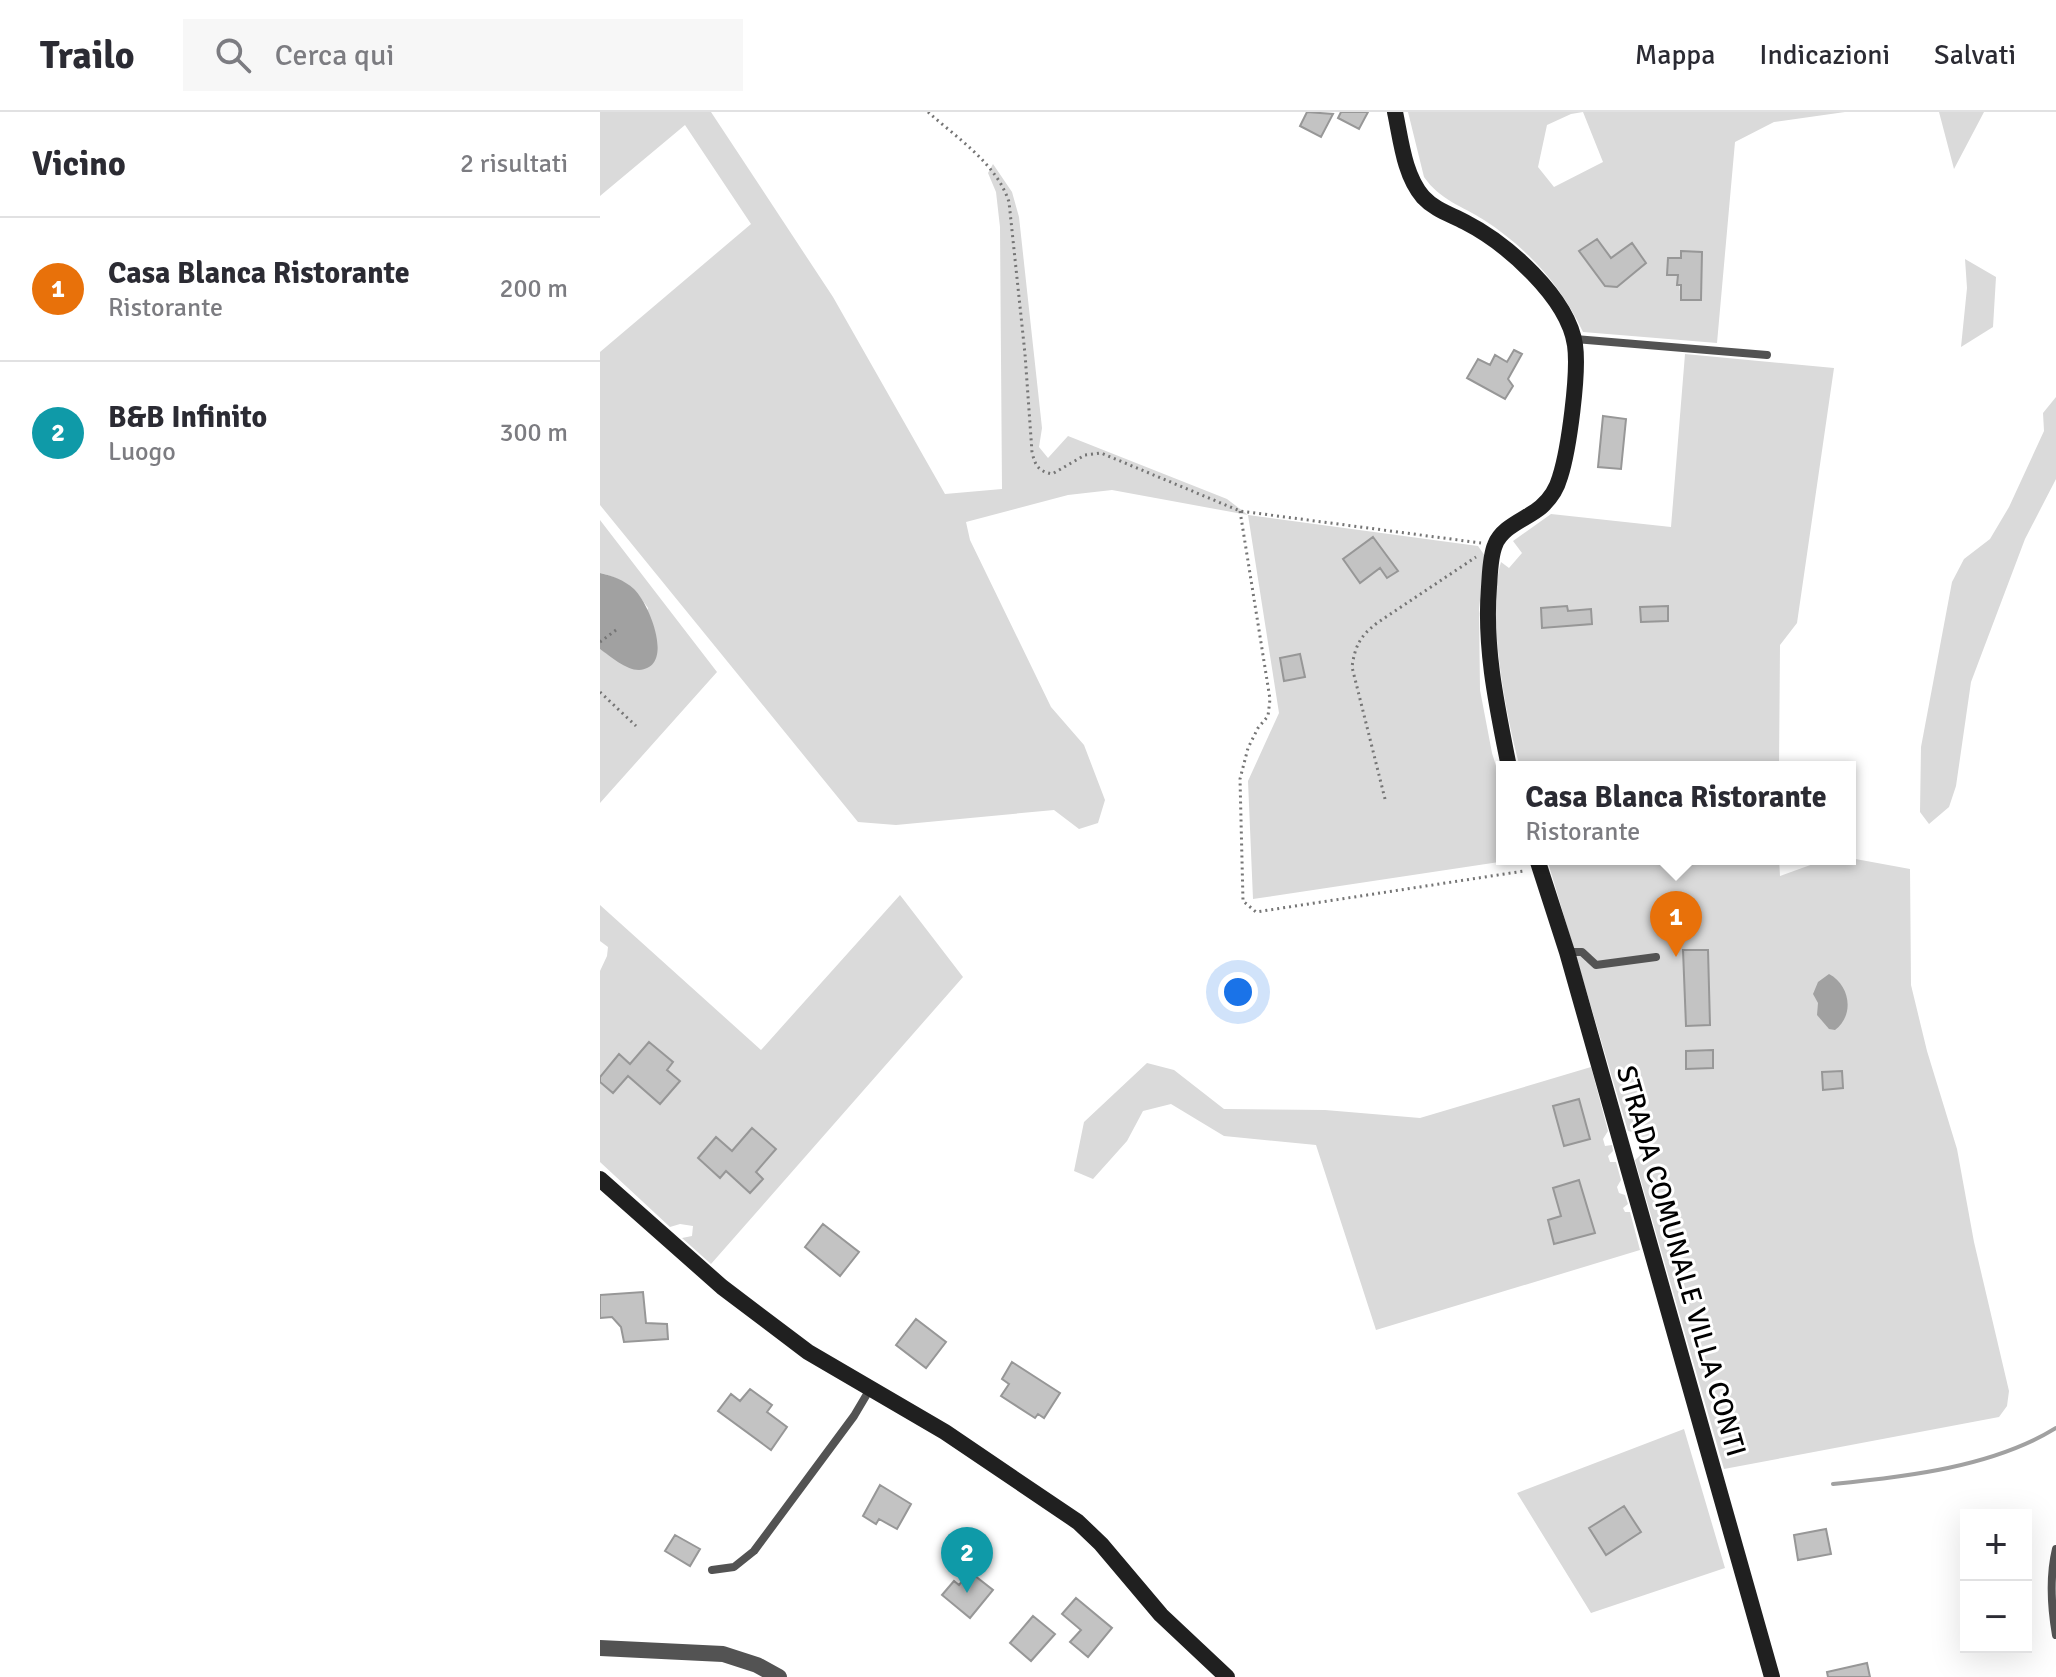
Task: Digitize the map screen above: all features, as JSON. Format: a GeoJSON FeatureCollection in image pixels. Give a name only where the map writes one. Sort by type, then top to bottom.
{"type":"FeatureCollection","features":[{"type":"Feature","properties":{"kind":"street"},"geometry":{"type":"LineString","coordinates":[[1395,112],[1409,172],[1421,195],[1438,210],[1495,240],[1522,263],[1562,311],[1575,339],[1577,367],[1560,477],[1551,497],[1505,532],[1495,544],[1488,597],[1489,653],[1508,761]]}},
{"type":"Feature","properties":{"kind":"street","name":"STRADA COMUNALE VILLA CONTI"},"geometry":{"type":"LineString","coordinates":[[1539,865],[1567,952],[1772,1677]]}},
{"type":"Feature","properties":{"kind":"street"},"geometry":{"type":"LineString","coordinates":[[600,1179],[733,1295],[808,1352],[957,1440],[1078,1522],[1101,1544],[1161,1615],[1227,1677]]}},
{"type":"Feature","properties":{"kind":"street"},"geometry":{"type":"LineString","coordinates":[[600,1648],[723,1654],[757,1665],[779,1677]]}},
{"type":"Feature","properties":{"kind":"lane"},"geometry":{"type":"LineString","coordinates":[[1575,339],[1767,355]]}},
{"type":"Feature","properties":{"kind":"lane"},"geometry":{"type":"LineString","coordinates":[[1567,952],[1582,952],[1596,965],[1656,957]]}},
{"type":"Feature","properties":{"kind":"lane"},"geometry":{"type":"LineString","coordinates":[[712,1570],[734,1567],[754,1551],[830,1450],[870,1389]]}},
{"type":"Feature","properties":{"kind":"lane"},"geometry":{"type":"LineString","coordinates":[[2056,1549],[2051,1574],[2051,1606],[2056,1635]]}},
{"type":"Feature","properties":{"kind":"path"},"geometry":{"type":"LineString","coordinates":[[928,112],[993,171],[1007,194],[1025,354],[1032,452],[1035,464],[1042,472],[1052,474],[1085,455],[1101,453],[1240,511],[1495,544]]}},
{"type":"Feature","properties":{"kind":"path"},"geometry":{"type":"LineString","coordinates":[[1240,511],[1270,699],[1268,716],[1248,748],[1240,779],[1243,901],[1256,912],[1533,865]]}},
{"type":"Feature","properties":{"kind":"path"},"geometry":{"type":"LineString","coordinates":[[1385,799],[1352,667],[1355,648],[1362,634],[1495,544]]}},
{"type":"Feature","properties":{"kind":"path"},"geometry":{"type":"LineString","coordinates":[[600,642],[616,630]]}},
{"type":"Feature","properties":{"kind":"path"},"geometry":{"type":"LineString","coordinates":[[600,692],[636,726]]}},
{"type":"Feature","properties":{"kind":"shaded area"},"geometry":{"type":"Polygon","coordinates":[[[600,112],[711,112],[833,297],[945,494],[1002,489],[1000,227],[996,192],[988,173],[993,164],[1012,192],[1019,217],[1042,428],[1039,447],[1048,458],[1068,436],[1227,499],[1248,515],[1112,490],[1068,495],[966,522],[970,540],[1051,707],[1084,745],[1105,800],[1098,823],[1079,829],[1054,810],[896,825],[858,822],[600,505],[600,352],[751,224],[685,125],[600,196],[600,112]]]}},
{"type":"Feature","properties":{"kind":"shaded area"},"geometry":{"type":"Polygon","coordinates":[[[1408,112],[1583,112],[1845,112],[1774,122],[1735,142],[1717,343],[1583,332],[1553,283],[1528,255],[1500,231],[1444,197],[1424,177],[1408,112]],[[1583,112],[1547,125],[1538,167],[1554,187],[1603,162],[1583,112]],[[1597,239],[1579,251],[1605,286],[1617,287],[1611,258],[1597,239]],[[1682,251],[1681,258],[1668,258],[1668,274],[1678,275],[1681,299],[1701,300],[1702,252],[1682,251]]]}},
{"type":"Feature","properties":{"kind":"shaded area"},"geometry":{"type":"Polygon","coordinates":[[[1939,112],[1984,112],[1954,169],[1939,112]]]}},
{"type":"Feature","properties":{"kind":"shaded area"},"geometry":{"type":"Polygon","coordinates":[[[1965,259],[1996,277],[1993,327],[1961,347],[1967,288],[1965,259]]]}},
{"type":"Feature","properties":{"kind":"shaded area"},"geometry":{"type":"Polygon","coordinates":[[[1685,354],[1834,368],[1797,623],[1780,645],[1779,761],[1519,761],[1504,693],[1496,608],[1501,562],[1509,568],[1522,553],[1513,541],[1551,514],[1671,527],[1685,354]]]}},
{"type":"Feature","properties":{"kind":"shaded area"},"geometry":{"type":"Polygon","coordinates":[[[2056,397],[2056,479],[2025,539],[1971,682],[1956,786],[1949,807],[1929,824],[1920,812],[1921,747],[1952,582],[1964,559],[1990,539],[2009,507],[2044,431],[2043,413],[2056,397]]]}},
{"type":"Feature","properties":{"kind":"shaded area"},"geometry":{"type":"Polygon","coordinates":[[[1248,515],[1478,546],[1485,556],[1479,609],[1480,690],[1496,766],[1496,862],[1253,899],[1248,781],[1279,713],[1248,515]],[[1373,537],[1360,582],[1380,568],[1387,578],[1397,570],[1373,537]]]}},
{"type":"Feature","properties":{"kind":"shaded area"},"geometry":{"type":"Polygon","coordinates":[[[600,520],[717,672],[600,803],[600,649],[630,668],[648,608],[628,585],[600,573],[600,520]]]}},
{"type":"Feature","properties":{"kind":"shaded area"},"geometry":{"type":"Polygon","coordinates":[[[600,573],[630,586],[646,607],[658,647],[650,667],[639,670],[629,668],[600,649],[600,573]]]}},
{"type":"Feature","properties":{"kind":"shaded area"},"geometry":{"type":"Polygon","coordinates":[[[1856,859],[1910,869],[1911,985],[1927,1051],[1957,1149],[1974,1242],[2009,1391],[2007,1406],[1999,1417],[1724,1469],[1635,1160],[1645,1151],[1640,1134],[1628,1131],[1549,865],[1779,865],[1780,876],[1810,865],[1856,865],[1856,859]]]}},
{"type":"Feature","properties":{"kind":"shaded area"},"geometry":{"type":"Polygon","coordinates":[[[900,895],[963,977],[711,1264],[682,1238],[692,1236],[693,1226],[680,1224],[670,1227],[600,1162],[600,1082],[613,1093],[628,1076],[660,1104],[680,1081],[667,1070],[673,1062],[649,1042],[630,1064],[619,1055],[600,1077],[600,971],[608,947],[600,941],[600,905],[761,1050],[900,895]]]}},
{"type":"Feature","properties":{"kind":"shaded area"},"geometry":{"type":"Polygon","coordinates":[[[1829,974],[1842,985],[1847,1000],[1845,1016],[1835,1030],[1829,1029],[1817,1015],[1818,1003],[1813,994],[1818,982],[1829,974]]]}},
{"type":"Feature","properties":{"kind":"shaded area"},"geometry":{"type":"Polygon","coordinates":[[[1147,1063],[1174,1070],[1224,1109],[1325,1110],[1420,1118],[1591,1067],[1608,1131],[1603,1139],[1605,1146],[1612,1145],[1613,1151],[1608,1156],[1610,1162],[1616,1162],[1621,1180],[1617,1187],[1619,1193],[1625,1195],[1628,1204],[1623,1208],[1625,1212],[1630,1212],[1640,1250],[1376,1330],[1316,1145],[1224,1136],[1171,1104],[1143,1111],[1127,1141],[1093,1179],[1074,1171],[1084,1122],[1147,1063]],[[1579,1180],[1553,1188],[1561,1216],[1548,1220],[1555,1244],[1594,1233],[1579,1180]]]}},
{"type":"Feature","properties":{"kind":"shaded area"},"geometry":{"type":"Polygon","coordinates":[[[1684,1429],[1725,1568],[1591,1613],[1517,1493],[1684,1429]],[[1624,1506],[1589,1528],[1606,1555],[1641,1532],[1624,1506]]]}},
{"type":"Feature","properties":{"kind":"building"},"geometry":{"type":"Polygon","coordinates":[[[1307,112],[1333,114],[1321,137],[1300,126],[1307,112]]]}},
{"type":"Feature","properties":{"kind":"building"},"geometry":{"type":"Polygon","coordinates":[[[1341,112],[1368,112],[1359,129],[1338,118],[1341,112]]]}},
{"type":"Feature","properties":{"kind":"building"},"geometry":{"type":"Polygon","coordinates":[[[1597,239],[1611,258],[1632,243],[1646,263],[1617,287],[1605,286],[1579,251],[1597,239]]]}},
{"type":"Feature","properties":{"kind":"building"},"geometry":{"type":"Polygon","coordinates":[[[1681,251],[1702,252],[1701,300],[1681,300],[1678,275],[1667,275],[1668,258],[1681,258],[1681,251]]]}},
{"type":"Feature","properties":{"kind":"building"},"geometry":{"type":"Polygon","coordinates":[[[1514,350],[1522,354],[1508,379],[1513,386],[1505,399],[1467,378],[1478,359],[1490,365],[1495,355],[1507,362],[1514,350]]]}},
{"type":"Feature","properties":{"kind":"building"},"geometry":{"type":"Polygon","coordinates":[[[1603,416],[1626,419],[1621,469],[1598,467],[1603,416]]]}},
{"type":"Feature","properties":{"kind":"building"},"geometry":{"type":"Polygon","coordinates":[[[1373,537],[1398,571],[1387,578],[1380,568],[1360,583],[1343,559],[1373,537]]]}},
{"type":"Feature","properties":{"kind":"building"},"geometry":{"type":"Polygon","coordinates":[[[1567,606],[1568,611],[1591,609],[1592,624],[1542,628],[1541,608],[1567,606]]]}},
{"type":"Feature","properties":{"kind":"building"},"geometry":{"type":"Polygon","coordinates":[[[1668,606],[1668,621],[1641,622],[1640,607],[1668,606]]]}},
{"type":"Feature","properties":{"kind":"building"},"geometry":{"type":"Polygon","coordinates":[[[1300,654],[1305,677],[1284,681],[1280,658],[1300,654]]]}},
{"type":"Feature","properties":{"kind":"building"},"geometry":{"type":"Polygon","coordinates":[[[1683,950],[1708,950],[1710,1025],[1686,1026],[1683,950]]]}},
{"type":"Feature","properties":{"kind":"building"},"geometry":{"type":"Polygon","coordinates":[[[649,1042],[673,1062],[667,1070],[680,1081],[660,1104],[628,1076],[613,1093],[600,1082],[600,1077],[619,1054],[630,1064],[649,1042]]]}},
{"type":"Feature","properties":{"kind":"building"},"geometry":{"type":"Polygon","coordinates":[[[1713,1050],[1713,1068],[1686,1069],[1686,1051],[1713,1050]]]}},
{"type":"Feature","properties":{"kind":"building"},"geometry":{"type":"Polygon","coordinates":[[[1842,1071],[1843,1088],[1823,1090],[1822,1072],[1842,1071]]]}},
{"type":"Feature","properties":{"kind":"building"},"geometry":{"type":"Polygon","coordinates":[[[1579,1099],[1590,1139],[1564,1146],[1553,1106],[1579,1099]]]}},
{"type":"Feature","properties":{"kind":"building"},"geometry":{"type":"Polygon","coordinates":[[[752,1128],[776,1149],[756,1172],[763,1179],[750,1193],[726,1171],[720,1178],[698,1158],[716,1137],[732,1151],[752,1128]]]}},
{"type":"Feature","properties":{"kind":"building"},"geometry":{"type":"Polygon","coordinates":[[[1579,1180],[1595,1233],[1554,1244],[1548,1220],[1561,1216],[1553,1188],[1579,1180]]]}},
{"type":"Feature","properties":{"kind":"building"},"geometry":{"type":"Polygon","coordinates":[[[823,1224],[859,1252],[840,1276],[805,1247],[823,1224]]]}},
{"type":"Feature","properties":{"kind":"building"},"geometry":{"type":"Polygon","coordinates":[[[643,1292],[646,1323],[667,1324],[668,1339],[624,1342],[621,1327],[612,1317],[600,1318],[600,1295],[643,1292]]]}},
{"type":"Feature","properties":{"kind":"building"},"geometry":{"type":"Polygon","coordinates":[[[916,1319],[946,1342],[926,1368],[896,1345],[916,1319]]]}},
{"type":"Feature","properties":{"kind":"building"},"geometry":{"type":"Polygon","coordinates":[[[1012,1362],[1060,1393],[1044,1418],[1038,1414],[1035,1418],[1001,1396],[1009,1384],[1002,1379],[1012,1362]]]}},
{"type":"Feature","properties":{"kind":"building"},"geometry":{"type":"Polygon","coordinates":[[[750,1389],[772,1405],[767,1412],[787,1427],[771,1450],[718,1411],[731,1394],[740,1401],[750,1389]]]}},
{"type":"Feature","properties":{"kind":"building"},"geometry":{"type":"Polygon","coordinates":[[[880,1485],[911,1504],[897,1529],[879,1519],[876,1524],[863,1516],[880,1485]]]}},
{"type":"Feature","properties":{"kind":"building"},"geometry":{"type":"Polygon","coordinates":[[[1624,1506],[1641,1532],[1606,1555],[1589,1528],[1624,1506]]]}},
{"type":"Feature","properties":{"kind":"building"},"geometry":{"type":"Polygon","coordinates":[[[1826,1529],[1831,1554],[1798,1560],[1794,1535],[1826,1529]]]}},
{"type":"Feature","properties":{"kind":"building"},"geometry":{"type":"Polygon","coordinates":[[[675,1535],[700,1549],[690,1566],[665,1551],[675,1535]]]}},
{"type":"Feature","properties":{"kind":"building"},"geometry":{"type":"Polygon","coordinates":[[[970,1572],[993,1590],[970,1618],[942,1595],[954,1581],[959,1585],[970,1572]]]}},
{"type":"Feature","properties":{"kind":"building"},"geometry":{"type":"Polygon","coordinates":[[[1076,1598],[1112,1628],[1088,1657],[1070,1642],[1081,1630],[1062,1614],[1076,1598]]]}},
{"type":"Feature","properties":{"kind":"building"},"geometry":{"type":"Polygon","coordinates":[[[1033,1616],[1055,1634],[1031,1661],[1010,1643],[1033,1616]]]}},
{"type":"Feature","properties":{"kind":"building"},"geometry":{"type":"Polygon","coordinates":[[[1867,1663],[1870,1677],[1828,1677],[1827,1672],[1867,1663]]]}},
{"type":"Feature","properties":{"kind":"waterway"},"geometry":{"type":"LineString","coordinates":[[1833,1484],[1889,1478],[1977,1461],[2005,1452],[2056,1428]]}},
{"type":"Feature","properties":{"kind":"place","name":"Casa Blanca Ristorante"},"geometry":{"type":"Point","coordinates":[1676,957]}},
{"type":"Feature","properties":{"kind":"place","name":"B&B Infinito"},"geometry":{"type":"Point","coordinates":[967,1593]}}]}
